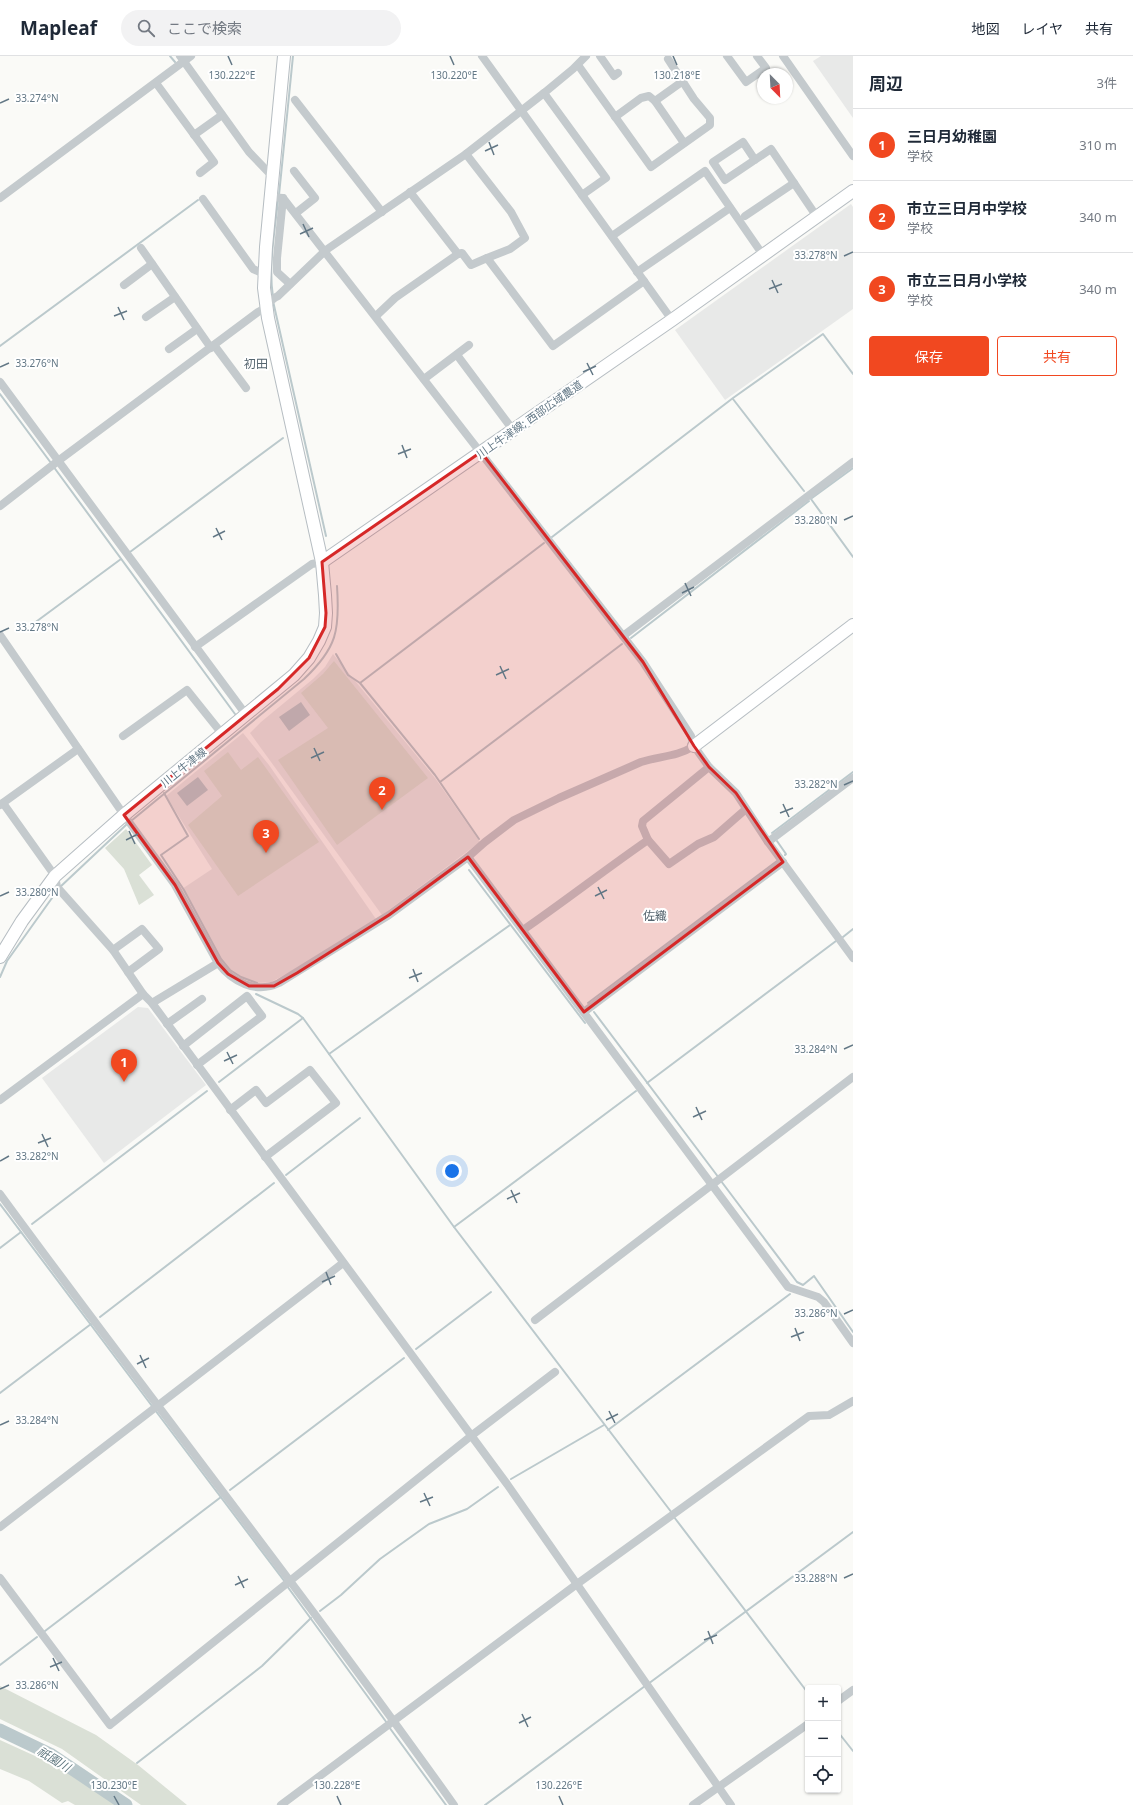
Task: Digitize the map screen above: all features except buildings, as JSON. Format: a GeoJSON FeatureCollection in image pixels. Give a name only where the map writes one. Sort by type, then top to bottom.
{"type":"FeatureCollection","features":[{"type":"Feature","properties":{"kind":"main road","name":"川上牛津線"},"geometry":{"type":"LineString","coordinates":[[0,957],[22,921],[58,885],[223,735],[294,675],[309,658],[325,627],[326,613],[322,562],[268,302],[264,274],[284,56]]}},
{"type":"Feature","properties":{"kind":"main road","name":"川上牛津線; 西部広域農道"},"geometry":{"type":"LineString","coordinates":[[322,562],[672,320],[853,192]]}},
{"type":"Feature","properties":{"kind":"main road"},"geometry":{"type":"LineString","coordinates":[[694,746],[853,625]]}},
{"type":"Feature","properties":{"kind":"street"},"geometry":{"type":"LineString","coordinates":[[0,198],[156,83],[182,59],[191,56]]}},
{"type":"Feature","properties":{"kind":"street"},"geometry":{"type":"LineString","coordinates":[[494,56],[484,59],[672,320]]}},
{"type":"Feature","properties":{"kind":"street"},"geometry":{"type":"LineString","coordinates":[[0,506],[258,312],[263,311],[268,302],[278,296],[326,250],[466,154],[544,93],[578,65],[586,56]]}},
{"type":"Feature","properties":{"kind":"street"},"geometry":{"type":"LineString","coordinates":[[600,56],[614,76],[618,73]]}},
{"type":"Feature","properties":{"kind":"street"},"geometry":{"type":"LineString","coordinates":[[727,56],[746,82],[766,68],[757,56]]}},
{"type":"Feature","properties":{"kind":"street"},"geometry":{"type":"LineString","coordinates":[[784,56],[853,156]]}},
{"type":"Feature","properties":{"kind":"street"},"geometry":{"type":"LineString","coordinates":[[182,59],[249,152],[272,176]]}},
{"type":"Feature","properties":{"kind":"street"},"geometry":{"type":"LineString","coordinates":[[578,65],[651,167],[710,125],[710,118],[694,99],[668,59]]}},
{"type":"Feature","properties":{"kind":"street"},"geometry":{"type":"LineString","coordinates":[[655,101],[683,81]]}},
{"type":"Feature","properties":{"kind":"street"},"geometry":{"type":"LineString","coordinates":[[156,83],[214,162],[200,173]]}},
{"type":"Feature","properties":{"kind":"street"},"geometry":{"type":"LineString","coordinates":[[544,93],[606,178],[582,195]]}},
{"type":"Feature","properties":{"kind":"street"},"geometry":{"type":"LineString","coordinates":[[615,117],[646,96],[652,98],[684,143]]}},
{"type":"Feature","properties":{"kind":"street"},"geometry":{"type":"LineString","coordinates":[[295,100],[382,212]]}},
{"type":"Feature","properties":{"kind":"street"},"geometry":{"type":"LineString","coordinates":[[194,135],[222,115]]}},
{"type":"Feature","properties":{"kind":"street"},"geometry":{"type":"LineString","coordinates":[[755,160],[742,142],[713,162],[725,180],[755,160],[771,149],[817,217]]}},
{"type":"Feature","properties":{"kind":"street"},"geometry":{"type":"LineString","coordinates":[[410,192],[458,254],[462,254],[470,264],[510,248],[525,238],[511,212],[466,154]]}},
{"type":"Feature","properties":{"kind":"street"},"geometry":{"type":"LineString","coordinates":[[294,171],[315,198],[296,213]]}},
{"type":"Feature","properties":{"kind":"street"},"geometry":{"type":"LineString","coordinates":[[612,236],[705,171],[763,255]]}},
{"type":"Feature","properties":{"kind":"street"},"geometry":{"type":"LineString","coordinates":[[745,216],[794,183]]}},
{"type":"Feature","properties":{"kind":"street"},"geometry":{"type":"LineString","coordinates":[[270,196],[284,198],[326,250],[643,662],[691,736],[694,746],[709,767],[736,794],[768,842],[853,958]]}},
{"type":"Feature","properties":{"kind":"street"},"geometry":{"type":"LineString","coordinates":[[284,198],[277,258],[277,272],[290,284]]}},
{"type":"Feature","properties":{"kind":"street"},"geometry":{"type":"LineString","coordinates":[[203,199],[253,269],[264,274]]}},
{"type":"Feature","properties":{"kind":"street"},"geometry":{"type":"LineString","coordinates":[[637,272],[730,208]]}},
{"type":"Feature","properties":{"kind":"street"},"geometry":{"type":"LineString","coordinates":[[141,248],[197,329],[213,346],[246,388]]}},
{"type":"Feature","properties":{"kind":"street"},"geometry":{"type":"LineString","coordinates":[[376,316],[395,298],[458,254]]}},
{"type":"Feature","properties":{"kind":"street"},"geometry":{"type":"LineString","coordinates":[[487,258],[552,346],[644,281]]}},
{"type":"Feature","properties":{"kind":"street"},"geometry":{"type":"LineString","coordinates":[[124,285],[152,264]]}},
{"type":"Feature","properties":{"kind":"street"},"geometry":{"type":"LineString","coordinates":[[146,317],[175,297]]}},
{"type":"Feature","properties":{"kind":"street"},"geometry":{"type":"LineString","coordinates":[[169,349],[197,329]]}},
{"type":"Feature","properties":{"kind":"street"},"geometry":{"type":"LineString","coordinates":[[424,379],[469,345]]}},
{"type":"Feature","properties":{"kind":"street"},"geometry":{"type":"LineString","coordinates":[[456,355],[513,430]]}},
{"type":"Feature","properties":{"kind":"street"},"geometry":{"type":"LineString","coordinates":[[0,382],[246,716]]}},
{"type":"Feature","properties":{"kind":"street"},"geometry":{"type":"LineString","coordinates":[[623,636],[853,462]]}},
{"type":"Feature","properties":{"kind":"street"},"geometry":{"type":"LineString","coordinates":[[195,647],[312,564],[322,562]]}},
{"type":"Feature","properties":{"kind":"street"},"geometry":{"type":"LineString","coordinates":[[0,635],[78,750],[178,890],[218,963],[228,974],[249,986],[261,988],[274,986],[389,915],[468,857],[505,826],[530,811],[641,762],[654,758],[673,756],[694,746]]}},
{"type":"Feature","properties":{"kind":"street"},"geometry":{"type":"LineString","coordinates":[[123,736],[187,690],[223,735]]}},
{"type":"Feature","properties":{"kind":"street"},"geometry":{"type":"LineString","coordinates":[[78,750],[1,804],[58,885],[85,920],[113,950],[143,994],[152,1003],[166,1024],[198,1065],[507,1484],[720,1787],[731,1805]]}},
{"type":"Feature","properties":{"kind":"street"},"geometry":{"type":"LineString","coordinates":[[709,767],[643,821],[642,826],[648,840],[669,864],[698,844],[714,837],[746,809]]}},
{"type":"Feature","properties":{"kind":"street"},"geometry":{"type":"LineString","coordinates":[[768,842],[853,778]]}},
{"type":"Feature","properties":{"kind":"street"},"geometry":{"type":"LineString","coordinates":[[523,930],[582,889],[598,875],[648,840]]}},
{"type":"Feature","properties":{"kind":"street"},"geometry":{"type":"LineString","coordinates":[[468,857],[788,1287],[818,1297],[824,1302],[853,1343]]}},
{"type":"Feature","properties":{"kind":"street"},"geometry":{"type":"LineString","coordinates":[[584,1012],[783,862]]}},
{"type":"Feature","properties":{"kind":"street"},"geometry":{"type":"LineString","coordinates":[[113,950],[142,928],[159,948],[128,972]]}},
{"type":"Feature","properties":{"kind":"street"},"geometry":{"type":"LineString","coordinates":[[152,1003],[218,963]]}},
{"type":"Feature","properties":{"kind":"street"},"geometry":{"type":"LineString","coordinates":[[0,1100],[143,994]]}},
{"type":"Feature","properties":{"kind":"street"},"geometry":{"type":"LineString","coordinates":[[183,1046],[247,996],[262,1016],[198,1065]]}},
{"type":"Feature","properties":{"kind":"street"},"geometry":{"type":"LineString","coordinates":[[166,1024],[202,999]]}},
{"type":"Feature","properties":{"kind":"street"},"geometry":{"type":"LineString","coordinates":[[230,1110],[256,1090],[266,1103],[310,1070],[336,1103],[265,1157]]}},
{"type":"Feature","properties":{"kind":"street"},"geometry":{"type":"LineString","coordinates":[[535,1320],[853,1077]]}},
{"type":"Feature","properties":{"kind":"street"},"geometry":{"type":"LineString","coordinates":[[0,1194],[158,1405],[286,1583],[394,1720],[454,1805]]}},
{"type":"Feature","properties":{"kind":"street"},"geometry":{"type":"LineString","coordinates":[[0,1526],[343,1263]]}},
{"type":"Feature","properties":{"kind":"street"},"geometry":{"type":"LineString","coordinates":[[0,1578],[110,1725],[471,1436],[555,1372]]}},
{"type":"Feature","properties":{"kind":"street"},"geometry":{"type":"LineString","coordinates":[[281,1805],[577,1584],[809,1416],[829,1415],[853,1401]]}},
{"type":"Feature","properties":{"kind":"street"},"geometry":{"type":"LineString","coordinates":[[841,1700],[853,1690]]}},
{"type":"Feature","properties":{"kind":"street"},"geometry":{"type":"LineString","coordinates":[[693,1805],[805,1726]]}},
{"type":"Feature","properties":{"kind":"highlighted area"},"geometry":{"type":"Polygon","coordinates":[[[481,452],[643,662],[694,746],[709,767],[736,793],[783,862],[584,1012],[468,857],[389,915],[297,973],[274,986],[249,986],[228,974],[218,963],[175,885],[124,815],[278,689],[309,658],[325,627],[326,613],[322,562],[481,452]]]}},
{"type":"Feature","properties":{"kind":"shaded area"},"geometry":{"type":"Polygon","coordinates":[[[821,56],[853,56],[853,118],[813,61],[821,56]]]}},
{"type":"Feature","properties":{"kind":"shaded area"},"geometry":{"type":"Polygon","coordinates":[[[851,204],[853,207],[853,309],[725,400],[675,330],[851,204]]]}},
{"type":"Feature","properties":{"kind":"shaded area"},"geometry":{"type":"Polygon","coordinates":[[[333,654],[435,778],[480,842],[382,915],[250,733],[313,679],[325,667],[333,654]]]}},
{"type":"Feature","properties":{"kind":"shaded area"},"geometry":{"type":"Polygon","coordinates":[[[334,661],[428,778],[337,845],[278,760],[328,728],[301,693],[323,674],[334,661]]]}},
{"type":"Feature","properties":{"kind":"shaded area"},"geometry":{"type":"Polygon","coordinates":[[[301,702],[310,715],[289,731],[279,717],[301,702]]]}},
{"type":"Feature","properties":{"kind":"shaded area"},"geometry":{"type":"Polygon","coordinates":[[[243,733],[269,765],[376,919],[290,972],[271,982],[256,983],[240,978],[230,971],[221,960],[182,889],[212,869],[166,796],[243,733]]]}},
{"type":"Feature","properties":{"kind":"shaded area"},"geometry":{"type":"Polygon","coordinates":[[[228,752],[241,770],[258,757],[319,842],[238,896],[188,825],[222,796],[204,771],[228,752]]]}},
{"type":"Feature","properties":{"kind":"shaded area"},"geometry":{"type":"Polygon","coordinates":[[[198,777],[208,790],[187,806],[177,793],[198,777]]]}},
{"type":"Feature","properties":{"kind":"shaded area"},"geometry":{"type":"Polygon","coordinates":[[[126,829],[152,865],[139,875],[154,895],[139,905],[124,869],[105,848],[126,829]]]}},
{"type":"Feature","properties":{"kind":"shaded area"},"geometry":{"type":"Polygon","coordinates":[[[138,1007],[148,1008],[206,1085],[104,1163],[42,1078],[138,1007]]]}},
{"type":"Feature","properties":{"kind":"shaded area"},"geometry":{"type":"Polygon","coordinates":[[[0,1686],[96,1735],[138,1765],[187,1805],[141,1805],[62,1749],[0,1719],[0,1686]]]}},
{"type":"Feature","properties":{"kind":"shaded area"},"geometry":{"type":"Polygon","coordinates":[[[0,1740],[57,1766],[116,1805],[75,1805],[68,1801],[62,1803],[29,1781],[0,1769],[0,1740]]]}},
{"type":"Feature","properties":{"kind":"waterway"},"geometry":{"type":"LineString","coordinates":[[170,56],[175,62]]}},
{"type":"Feature","properties":{"kind":"waterway"},"geometry":{"type":"LineString","coordinates":[[279,195],[293,56]]}},
{"type":"Feature","properties":{"kind":"waterway"},"geometry":{"type":"LineString","coordinates":[[0,346],[198,200]]}},
{"type":"Feature","properties":{"kind":"waterway"},"geometry":{"type":"LineString","coordinates":[[273,297],[271,273],[278,200]]}},
{"type":"Feature","properties":{"kind":"waterway"},"geometry":{"type":"LineString","coordinates":[[273,301],[326,536]]}},
{"type":"Feature","properties":{"kind":"waterway"},"geometry":{"type":"LineString","coordinates":[[552,537],[733,398],[823,334],[853,374]]}},
{"type":"Feature","properties":{"kind":"waterway"},"geometry":{"type":"LineString","coordinates":[[0,394],[51,463]]}},
{"type":"Feature","properties":{"kind":"waterway"},"geometry":{"type":"LineString","coordinates":[[733,399],[804,491]]}},
{"type":"Feature","properties":{"kind":"waterway"},"geometry":{"type":"LineString","coordinates":[[130,552],[283,438]]}},
{"type":"Feature","properties":{"kind":"waterway"},"geometry":{"type":"LineString","coordinates":[[53,466],[235,714]]}},
{"type":"Feature","properties":{"kind":"waterway"},"geometry":{"type":"LineString","coordinates":[[812,498],[853,468]]}},
{"type":"Feature","properties":{"kind":"waterway"},"geometry":{"type":"LineString","coordinates":[[811,499],[853,557]]}},
{"type":"Feature","properties":{"kind":"waterway"},"geometry":{"type":"LineString","coordinates":[[631,638],[809,501]]}},
{"type":"Feature","properties":{"kind":"waterway"},"geometry":{"type":"LineString","coordinates":[[360,683],[544,543]]}},
{"type":"Feature","properties":{"kind":"waterway"},"geometry":{"type":"LineString","coordinates":[[33,624],[121,559]]}},
{"type":"Feature","properties":{"kind":"waterway"},"geometry":{"type":"LineString","coordinates":[[131,821],[304,679],[324,658],[330,648],[337,627],[337,586]]}},
{"type":"Feature","properties":{"kind":"waterway"},"geometry":{"type":"LineString","coordinates":[[440,782],[622,644]]}},
{"type":"Feature","properties":{"kind":"waterway"},"geometry":{"type":"LineString","coordinates":[[336,654],[348,675],[360,683],[435,775],[479,839]]}},
{"type":"Feature","properties":{"kind":"waterway"},"geometry":{"type":"LineString","coordinates":[[772,833],[853,772]]}},
{"type":"Feature","properties":{"kind":"waterway"},"geometry":{"type":"LineString","coordinates":[[164,793],[188,836],[161,855],[184,890],[221,959],[230,970],[241,977],[257,983]]}},
{"type":"Feature","properties":{"kind":"waterway"},"geometry":{"type":"LineString","coordinates":[[59,888],[127,824]]}},
{"type":"Feature","properties":{"kind":"waterway"},"geometry":{"type":"LineString","coordinates":[[777,841],[786,854],[785,855]]}},
{"type":"Feature","properties":{"kind":"waterway"},"geometry":{"type":"LineString","coordinates":[[588,1003],[777,861]]}},
{"type":"Feature","properties":{"kind":"waterway"},"geometry":{"type":"LineString","coordinates":[[469,870],[585,1023]]}},
{"type":"Feature","properties":{"kind":"waterway"},"geometry":{"type":"LineString","coordinates":[[0,977],[7,961],[57,891]]}},
{"type":"Feature","properties":{"kind":"waterway"},"geometry":{"type":"LineString","coordinates":[[329,1054],[510,925]]}},
{"type":"Feature","properties":{"kind":"waterway"},"geometry":{"type":"LineString","coordinates":[[843,937],[853,929]]}},
{"type":"Feature","properties":{"kind":"waterway"},"geometry":{"type":"LineString","coordinates":[[647,1083],[836,941]]}},
{"type":"Feature","properties":{"kind":"waterway"},"geometry":{"type":"LineString","coordinates":[[256,994],[298,1014],[303,1018],[454,1227],[672,1513]]}},
{"type":"Feature","properties":{"kind":"waterway"},"geometry":{"type":"LineString","coordinates":[[594,1012],[719,1178]]}},
{"type":"Feature","properties":{"kind":"waterway"},"geometry":{"type":"LineString","coordinates":[[219,1082],[303,1018]]}},
{"type":"Feature","properties":{"kind":"waterway"},"geometry":{"type":"LineString","coordinates":[[32,1224],[207,1091]]}},
{"type":"Feature","properties":{"kind":"waterway"},"geometry":{"type":"LineString","coordinates":[[454,1227],[636,1091]]}},
{"type":"Feature","properties":{"kind":"waterway"},"geometry":{"type":"LineString","coordinates":[[286,1175],[360,1118]]}},
{"type":"Feature","properties":{"kind":"waterway"},"geometry":{"type":"LineString","coordinates":[[721,1181],[797,1282],[803,1285],[814,1276],[853,1332]]}},
{"type":"Feature","properties":{"kind":"waterway"},"geometry":{"type":"LineString","coordinates":[[100,1317],[274,1183]]}},
{"type":"Feature","properties":{"kind":"waterway"},"geometry":{"type":"LineString","coordinates":[[0,1204],[152,1406]]}},
{"type":"Feature","properties":{"kind":"waterway"},"geometry":{"type":"LineString","coordinates":[[0,1248],[21,1232]]}},
{"type":"Feature","properties":{"kind":"waterway"},"geometry":{"type":"LineString","coordinates":[[416,1349],[491,1292]]}},
{"type":"Feature","properties":{"kind":"waterway"},"geometry":{"type":"LineString","coordinates":[[608,1430],[790,1294]]}},
{"type":"Feature","properties":{"kind":"waterway"},"geometry":{"type":"LineString","coordinates":[[0,1393],[91,1324]]}},
{"type":"Feature","properties":{"kind":"waterway"},"geometry":{"type":"LineString","coordinates":[[230,1490],[404,1358]]}},
{"type":"Feature","properties":{"kind":"waterway"},"geometry":{"type":"LineString","coordinates":[[155,1410],[285,1582]]}},
{"type":"Feature","properties":{"kind":"waterway"},"geometry":{"type":"LineString","coordinates":[[511,1479],[604,1425]]}},
{"type":"Feature","properties":{"kind":"waterway"},"geometry":{"type":"LineString","coordinates":[[320,1611],[341,1595],[380,1559],[429,1524],[467,1509],[498,1487]]}},
{"type":"Feature","properties":{"kind":"waterway"},"geometry":{"type":"LineString","coordinates":[[45,1631],[221,1497]]}},
{"type":"Feature","properties":{"kind":"waterway"},"geometry":{"type":"LineString","coordinates":[[674,1517],[805,1689]]}},
{"type":"Feature","properties":{"kind":"waterway"},"geometry":{"type":"LineString","coordinates":[[648,1684],[853,1532]]}},
{"type":"Feature","properties":{"kind":"waterway"},"geometry":{"type":"LineString","coordinates":[[287,1586],[387,1723]]}},
{"type":"Feature","properties":{"kind":"waterway"},"geometry":{"type":"LineString","coordinates":[[137,1763],[262,1666],[311,1618]]}},
{"type":"Feature","properties":{"kind":"waterway"},"geometry":{"type":"LineString","coordinates":[[0,1665],[37,1637]]}},
{"type":"Feature","properties":{"kind":"waterway"},"geometry":{"type":"LineString","coordinates":[[485,1805],[645,1686]]}},
{"type":"Feature","properties":{"kind":"waterway"},"geometry":{"type":"LineString","coordinates":[[389,1727],[446,1805]]}},
{"type":"Feature","properties":{"kind":"waterway","name":"祇園川"},"geometry":{"type":"LineString","coordinates":[[0,1730],[50,1754],[126,1805]]}},
{"type":"Feature","properties":{"kind":"waterway"},"geometry":{"type":"LineString","coordinates":[[841,1736],[853,1751]]}},
{"type":"Feature","properties":{"kind":"place","name":"市立三日月中学校"},"geometry":{"type":"Point","coordinates":[382,810]}},
{"type":"Feature","properties":{"kind":"place","name":"市立三日月小学校"},"geometry":{"type":"Point","coordinates":[266,853]}},
{"type":"Feature","properties":{"kind":"place","name":"三日月幼稚園"},"geometry":{"type":"Point","coordinates":[124,1082]}},
{"type":"Feature","properties":{"kind":"district","name":"初田"},"geometry":{"type":"Point","coordinates":[256,363]}},
{"type":"Feature","properties":{"kind":"district","name":"佐織"},"geometry":{"type":"Point","coordinates":[655,915]}}]}
